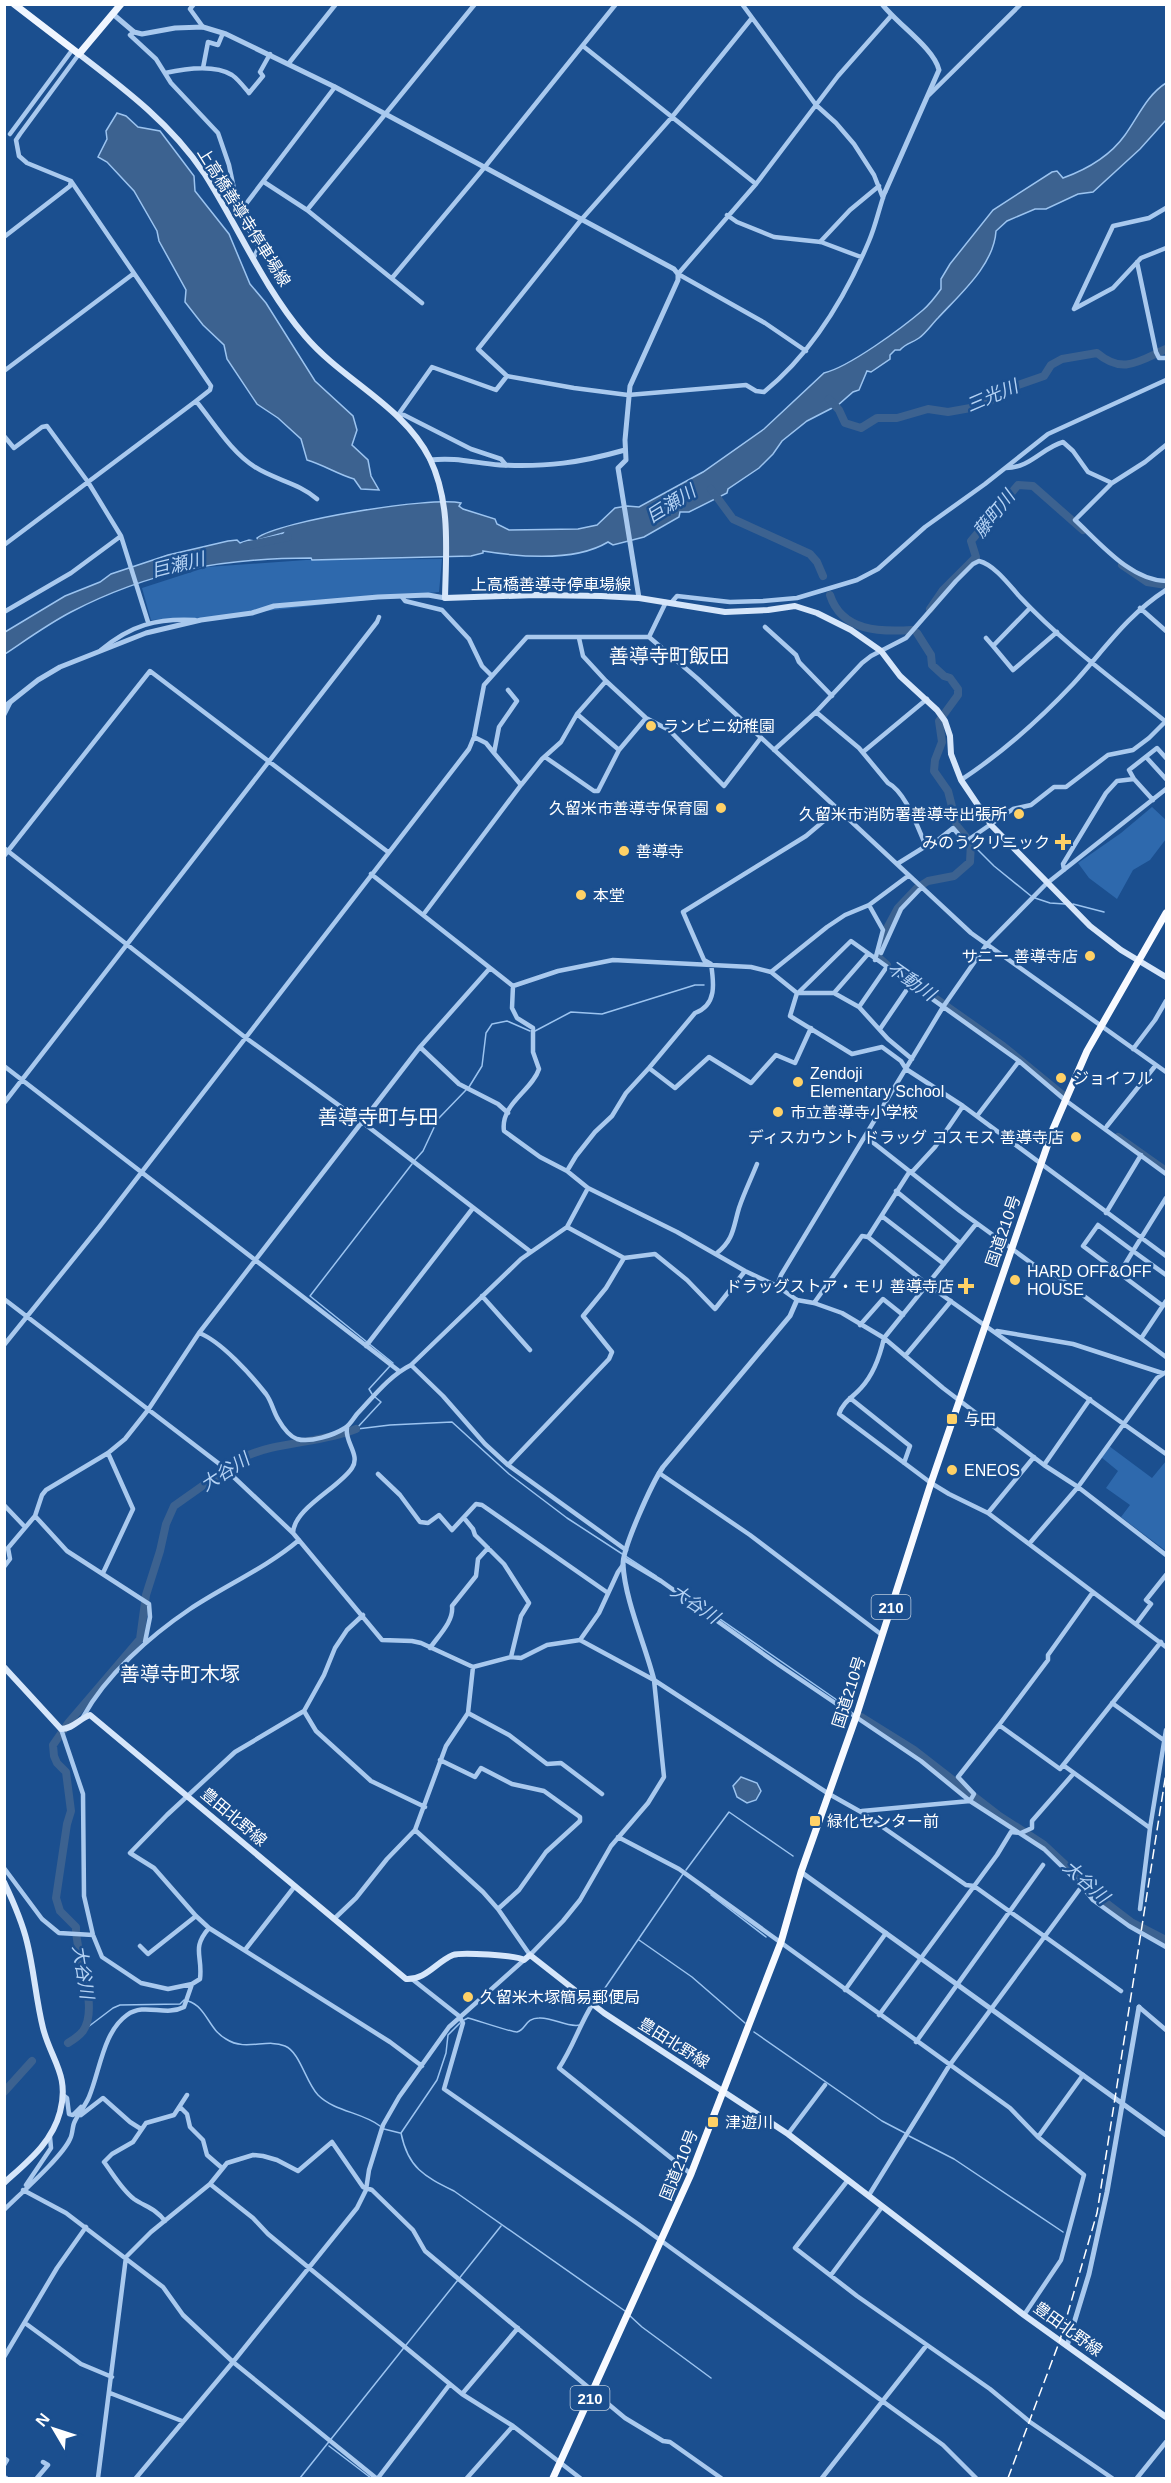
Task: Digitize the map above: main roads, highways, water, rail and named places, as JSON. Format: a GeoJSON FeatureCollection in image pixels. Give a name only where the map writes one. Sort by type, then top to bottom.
{"type":"FeatureCollection","features":[{"type":"Feature","properties":{"kind":"highway","name":"国道210号"},"geometry":{"type":"LineString","coordinates":[[553,2478],[628,2318],[691,2174],[781,1942],[801,1872],[856,1717],[959,1399],[1040,1164],[1065,1100],[1087,1051],[1167,913]]}},
{"type":"Feature","properties":{"kind":"main road"},"geometry":{"type":"LineString","coordinates":[[14,4],[70,49],[80,54],[121,4]]}},
{"type":"Feature","properties":{"kind":"main road","name":"上高橋善導寺停車場線"},"geometry":{"type":"LineString","coordinates":[[80,54],[139,100],[171,131],[203,173],[304,335],[329,361],[398,415],[421,444],[440,485],[446,511],[445,595],[639,598],[725,612],[795,606],[851,630],[881,651],[900,676],[927,699],[945,721],[950,736],[951,754],[961,780],[991,825],[1090,926],[1121,950],[1167,977]]}},
{"type":"Feature","properties":{"kind":"main road","name":"豊田北野線"},"geometry":{"type":"LineString","coordinates":[[4,1666],[61,1729],[71,1727],[83,1717],[90,1715],[406,1979],[420,1977],[441,1962],[458,1954],[507,1955],[524,1960],[530,1955],[592,2005],[788,2134],[1024,2315],[1167,2417]]}},
{"type":"Feature","properties":{"kind":"main road"},"geometry":{"type":"LineString","coordinates":[[4,1882],[27,1940],[42,2027],[60,2071],[63,2095],[60,2114],[50,2137],[4,2183]]}},
{"type":"Feature","properties":{"kind":"water"},"geometry":{"type":"Polygon","coordinates":[[[1166,83],[1166,120],[1140,149],[1093,192],[1078,194],[1046,209],[1035,209],[1007,221],[996,231],[994,244],[983,267],[922,336],[900,350],[895,350],[890,355],[890,359],[871,372],[867,371],[859,390],[853,392],[838,405],[807,421],[782,441],[759,468],[728,489],[727,493],[689,512],[680,512],[679,517],[644,537],[613,545],[608,542],[580,553],[564,555],[530,556],[483,551],[483,553],[471,556],[278,559],[217,564],[158,577],[100,598],[54,622],[5,654],[5,632],[65,596],[100,582],[111,574],[168,555],[228,541],[237,540],[240,543],[255,541],[253,546],[278,541],[283,533],[258,540],[257,538],[294,524],[390,507],[445,502],[461,503],[459,506],[463,509],[495,519],[497,524],[509,530],[578,529],[597,525],[615,508],[639,507],[703,472],[764,429],[824,373],[861,355],[914,318],[939,292],[941,279],[950,264],[993,210],[1052,172],[1057,171],[1063,178],[1090,166],[1105,155],[1119,143],[1148,100],[1166,83]]]}},
{"type":"Feature","properties":{"kind":"water"},"geometry":{"type":"Polygon","coordinates":[[[117,113],[126,116],[138,127],[160,131],[194,176],[195,191],[229,234],[250,284],[266,303],[315,381],[353,416],[357,430],[352,445],[368,460],[371,476],[379,490],[361,489],[354,479],[307,460],[301,439],[278,418],[257,404],[227,359],[224,345],[203,325],[185,302],[186,290],[134,191],[107,162],[98,157],[107,139],[106,131],[117,113]]]}},
{"type":"Feature","properties":{"kind":"water"},"geometry":{"type":"Polygon","coordinates":[[[741,1777],[757,1783],[761,1791],[756,1800],[747,1803],[737,1797],[733,1786],[741,1777]]]}},
{"type":"Feature","properties":{"kind":"waterway","name":"三光川"},"geometry":{"type":"LineString","coordinates":[[829,399],[839,410],[845,423],[861,428],[877,418],[897,418],[928,409],[948,412],[976,407],[989,402],[1004,390],[1044,376],[1051,365],[1062,359],[1097,353],[1106,360],[1123,365],[1131,364],[1166,349]]}},
{"type":"Feature","properties":{"kind":"waterway","name":"藤町川"},"geometry":{"type":"LineString","coordinates":[[930,609],[943,590],[976,557],[971,541],[1018,485],[1033,486],[1083,530]]}},
{"type":"Feature","properties":{"kind":"waterway","name":"不動川"},"geometry":{"type":"LineString","coordinates":[[711,489],[733,519],[810,554],[817,562],[823,576]]}},
{"type":"Feature","properties":{"kind":"waterway","name":"巨瀬川"},"geometry":{"type":"LineString","coordinates":[[245,546],[288,537]]}},
{"type":"Feature","properties":{"kind":"waterway","name":"藤町川"},"geometry":{"type":"LineString","coordinates":[[1122,565],[1147,582],[1166,585]]}},
{"type":"Feature","properties":{"kind":"waterway","name":"不動川"},"geometry":{"type":"LineString","coordinates":[[830,595],[836,607],[853,623],[876,630],[912,630]]}},
{"type":"Feature","properties":{"kind":"waterway","name":"不動川"},"geometry":{"type":"LineString","coordinates":[[887,965],[878,957],[885,932],[898,908],[917,888],[928,881],[954,876],[970,862],[971,843],[957,826],[948,791],[934,771],[935,760],[942,742],[939,721],[958,695],[958,689],[950,678],[944,676],[932,665],[931,655],[917,633]]}},
{"type":"Feature","properties":{"kind":"waterway"},"geometry":{"type":"LineString","coordinates":[[971,843],[994,866],[1031,896]]}},
{"type":"Feature","properties":{"kind":"waterway"},"geometry":{"type":"LineString","coordinates":[[1035,898],[1050,903],[1065,904]]}},
{"type":"Feature","properties":{"kind":"waterway"},"geometry":{"type":"LineString","coordinates":[[1073,904],[1104,912]]}},
{"type":"Feature","properties":{"kind":"waterway","name":"不動川"},"geometry":{"type":"LineString","coordinates":[[898,972],[1003,1046],[1064,1096]]}},
{"type":"Feature","properties":{"kind":"waterway"},"geometry":{"type":"LineString","coordinates":[[535,1031],[571,1012],[602,1014],[695,985],[704,985]]}},
{"type":"Feature","properties":{"kind":"waterway"},"geometry":{"type":"LineString","coordinates":[[469,1087],[482,1066],[486,1033],[492,1024],[507,1021],[530,1031]]}},
{"type":"Feature","properties":{"kind":"waterway"},"geometry":{"type":"LineString","coordinates":[[415,1160],[423,1151],[438,1119],[466,1090]]}},
{"type":"Feature","properties":{"kind":"waterway","name":"不動川"},"geometry":{"type":"LineString","coordinates":[[1118,1137],[1166,1171]]}},
{"type":"Feature","properties":{"kind":"waterway"},"geometry":{"type":"LineString","coordinates":[[393,1363],[310,1296],[412,1164]]}},
{"type":"Feature","properties":{"kind":"waterway"},"geometry":{"type":"LineString","coordinates":[[372,1394],[369,1389],[390,1366]]}},
{"type":"Feature","properties":{"kind":"waterway"},"geometry":{"type":"LineString","coordinates":[[356,1429],[381,1402],[375,1397]]}},
{"type":"Feature","properties":{"kind":"waterway","name":"大谷川"},"geometry":{"type":"LineString","coordinates":[[357,1429],[452,1422],[509,1474],[567,1518],[656,1576]]}},
{"type":"Feature","properties":{"kind":"waterway","name":"大谷川"},"geometry":{"type":"LineString","coordinates":[[68,2043],[83,2031],[88,2021],[89,2009],[76,1927],[60,1911],[56,1898],[71,1811],[66,1772],[57,1763],[53,1745],[69,1722],[140,1639],[146,1595],[166,1524],[174,1506],[242,1458],[255,1452],[356,1429]]}},
{"type":"Feature","properties":{"kind":"waterway","name":"大谷川"},"geometry":{"type":"LineString","coordinates":[[678,1590],[850,1709]]}},
{"type":"Feature","properties":{"kind":"waterway","name":"大谷川"},"geometry":{"type":"LineString","coordinates":[[861,1717],[914,1750],[998,1815],[1043,1844],[1106,1903],[1131,1922],[1166,1940]]}},
{"type":"Feature","properties":{"kind":"waterway"},"geometry":{"type":"LineString","coordinates":[[686,1870],[729,1812],[793,1856]]}},
{"type":"Feature","properties":{"kind":"waterway"},"geometry":{"type":"LineString","coordinates":[[594,2004],[683,1874]]}},
{"type":"Feature","properties":{"kind":"waterway"},"geometry":{"type":"LineString","coordinates":[[711,1895],[766,1937]]}},
{"type":"Feature","properties":{"kind":"waterway"},"geometry":{"type":"LineString","coordinates":[[639,1940],[692,1977],[745,2023]]}},
{"type":"Feature","properties":{"kind":"waterway"},"geometry":{"type":"LineString","coordinates":[[84,2030],[120,2005],[180,2004],[184,2000]]}},
{"type":"Feature","properties":{"kind":"waterway"},"geometry":{"type":"LineString","coordinates":[[188,2001],[204,2013],[220,2035],[233,2043],[248,2045],[271,2043],[290,2049],[314,2090],[325,2101],[380,2126]]}},
{"type":"Feature","properties":{"kind":"waterway"},"geometry":{"type":"LineString","coordinates":[[464,2020],[468,2018],[517,2032],[531,2020],[539,2018],[575,2026],[580,2025]]}},
{"type":"Feature","properties":{"kind":"waterway"},"geometry":{"type":"LineString","coordinates":[[460,2023],[448,2035],[446,2053],[437,2080],[401,2133],[408,2155],[419,2170],[434,2181],[454,2191],[625,2311]]}},
{"type":"Feature","properties":{"kind":"waterway"},"geometry":{"type":"LineString","coordinates":[[754,2032],[882,2121],[905,2133]]}},
{"type":"Feature","properties":{"kind":"waterway","name":"大谷川"},"geometry":{"type":"LineString","coordinates":[[4,2092],[32,2061]]}},
{"type":"Feature","properties":{"kind":"waterway"},"geometry":{"type":"LineString","coordinates":[[384,2129],[400,2133]]}},
{"type":"Feature","properties":{"kind":"waterway"},"geometry":{"type":"LineString","coordinates":[[909,2136],[954,2159],[1063,2232]]}},
{"type":"Feature","properties":{"kind":"waterway"},"geometry":{"type":"LineString","coordinates":[[300,2478],[501,2226]]}},
{"type":"Feature","properties":{"kind":"waterway"},"geometry":{"type":"LineString","coordinates":[[629,2315],[711,2378]]}},
{"type":"Feature","properties":{"kind":"waterway"},"geometry":{"type":"LineString","coordinates":[[329,2446],[371,2478]]}},
{"type":"Feature","properties":{"kind":"railway"},"geometry":{"type":"LineString","coordinates":[[1008,2478],[1060,2340],[1097,2213],[1166,1773]]}},
{"type":"Feature","properties":{"kind":"place","name":"ランビニ幼稚園"},"geometry":{"type":"Point","coordinates":[651,726]}},
{"type":"Feature","properties":{"kind":"place","name":"久留米市善導寺保育園"},"geometry":{"type":"Point","coordinates":[721,808]}},
{"type":"Feature","properties":{"kind":"place","name":"久留米市消防署善導寺出張所"},"geometry":{"type":"Point","coordinates":[1019,814]}},
{"type":"Feature","properties":{"kind":"place","name":"みのうクリニック"},"geometry":{"type":"Point","coordinates":[1063,842]}},
{"type":"Feature","properties":{"kind":"place","name":"善導寺"},"geometry":{"type":"Point","coordinates":[624,851]}},
{"type":"Feature","properties":{"kind":"place","name":"本堂"},"geometry":{"type":"Point","coordinates":[581,895]}},
{"type":"Feature","properties":{"kind":"place","name":"サニー 善導寺店"},"geometry":{"type":"Point","coordinates":[1090,956]}},
{"type":"Feature","properties":{"kind":"place","name":"ジョイフル"},"geometry":{"type":"Point","coordinates":[1061,1078]}},
{"type":"Feature","properties":{"kind":"place","name":"Zendoji Elementary School"},"geometry":{"type":"Point","coordinates":[798,1082]}},
{"type":"Feature","properties":{"kind":"place","name":"市立善導寺小学校"},"geometry":{"type":"Point","coordinates":[778,1112]}},
{"type":"Feature","properties":{"kind":"place","name":"ディスカウント ドラッグ コスモス 善導寺店"},"geometry":{"type":"Point","coordinates":[1076,1137]}},
{"type":"Feature","properties":{"kind":"place","name":"HARD OFF&OFF HOUSE"},"geometry":{"type":"Point","coordinates":[1015,1280]}},
{"type":"Feature","properties":{"kind":"place","name":"ドラッグストア・モリ 善導寺店"},"geometry":{"type":"Point","coordinates":[966,1286]}},
{"type":"Feature","properties":{"kind":"place","name":"与田"},"geometry":{"type":"Point","coordinates":[952,1419]}},
{"type":"Feature","properties":{"kind":"place","name":"ENEOS"},"geometry":{"type":"Point","coordinates":[952,1470]}},
{"type":"Feature","properties":{"kind":"place","name":"緑化センター前"},"geometry":{"type":"Point","coordinates":[815,1821]}},
{"type":"Feature","properties":{"kind":"place","name":"久留米木塚簡易郵便局"},"geometry":{"type":"Point","coordinates":[468,1997]}},
{"type":"Feature","properties":{"kind":"place","name":"津遊川"},"geometry":{"type":"Point","coordinates":[713,2122]}},
{"type":"Feature","properties":{"kind":"district","name":"善導寺町飯田"},"geometry":{"type":"Point","coordinates":[669,656]}},
{"type":"Feature","properties":{"kind":"district","name":"善導寺町与田"},"geometry":{"type":"Point","coordinates":[378,1117]}},
{"type":"Feature","properties":{"kind":"district","name":"善導寺町木塚"},"geometry":{"type":"Point","coordinates":[180,1674]}}]}
